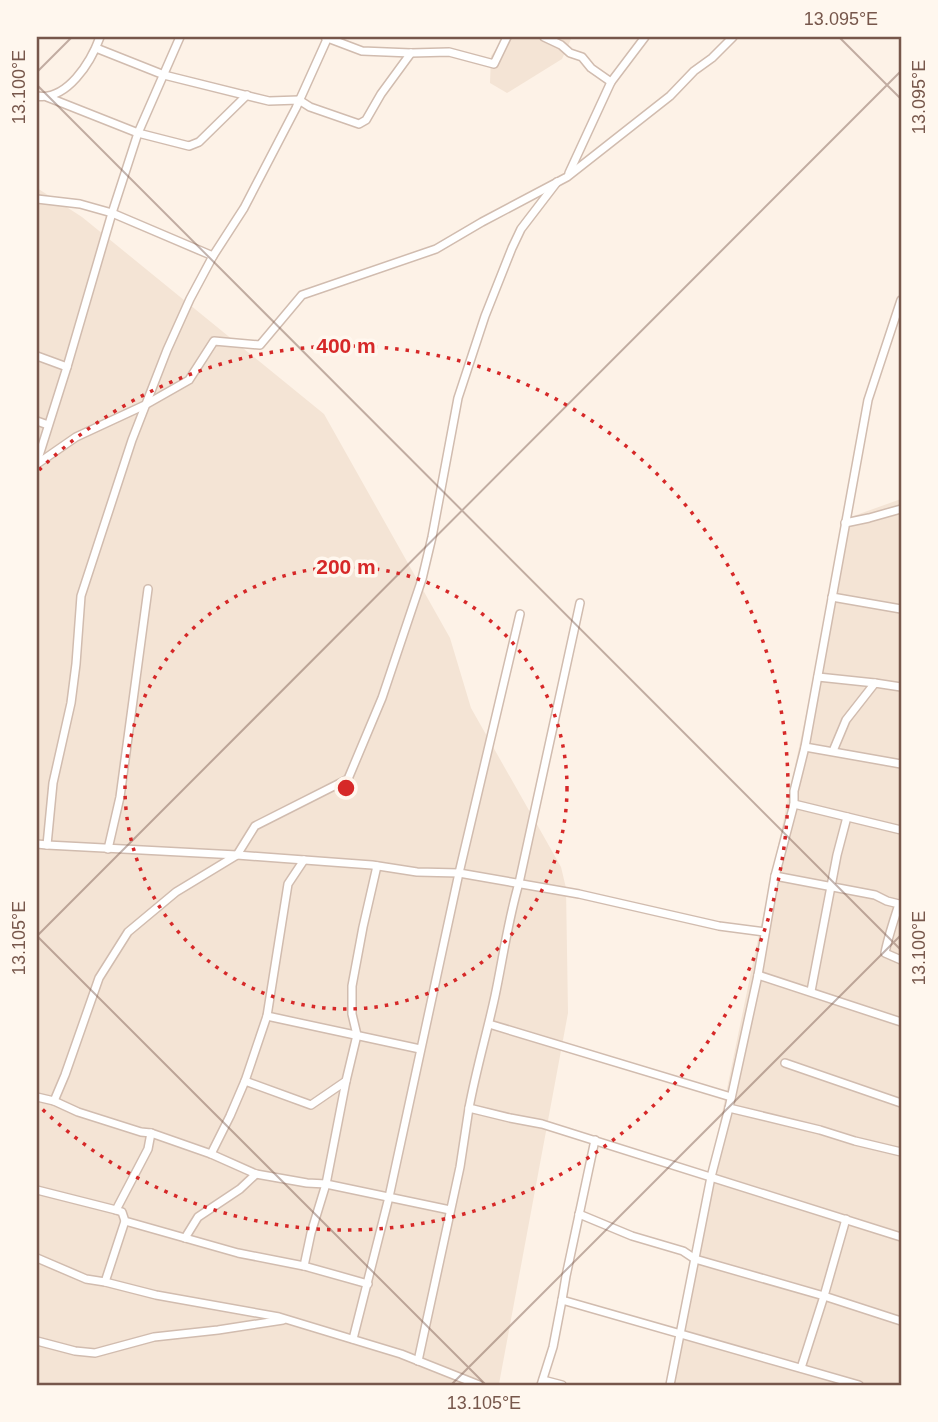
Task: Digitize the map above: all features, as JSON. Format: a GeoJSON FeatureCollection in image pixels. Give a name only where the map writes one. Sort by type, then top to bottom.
{"type":"FeatureCollection","features":[{"type":"Feature","properties":{"kind":"street"},"geometry":{"type":"LineString","coordinates":[[47,97],[61,90],[83,71],[100,37]]}},
{"type":"Feature","properties":{"kind":"street"},"geometry":{"type":"LineString","coordinates":[[37,464],[138,133],[180,37]]}},
{"type":"Feature","properties":{"kind":"street"},"geometry":{"type":"LineString","coordinates":[[47,845],[53,783],[75,677],[81,596],[110,503],[145,405],[176,330],[213,256],[244,208],[299,100],[326,37],[362,51],[449,52],[494,64],[507,37]]}},
{"type":"Feature","properties":{"kind":"street"},"geometry":{"type":"LineString","coordinates":[[544,37],[582,57],[591,68],[611,82]]}},
{"type":"Feature","properties":{"kind":"street"},"geometry":{"type":"LineString","coordinates":[[567,177],[611,82],[645,37]]}},
{"type":"Feature","properties":{"kind":"street"},"geometry":{"type":"LineString","coordinates":[[37,464],[76,437],[145,405],[189,380],[214,341],[260,345],[302,295],[436,249],[567,177],[670,96],[733,37]]}},
{"type":"Feature","properties":{"kind":"street"},"geometry":{"type":"LineString","coordinates":[[96,48],[163,75],[269,100],[299,100],[310,107],[357,123],[363,123],[411,53]]}},
{"type":"Feature","properties":{"kind":"street"},"geometry":{"type":"LineString","coordinates":[[37,96],[47,97],[138,133],[193,146],[247,95]]}},
{"type":"Feature","properties":{"kind":"street"},"geometry":{"type":"LineString","coordinates":[[54,1101],[99,978],[128,932],[176,892],[237,855],[255,826],[348,779],[382,698],[422,579],[458,398],[485,316],[521,229],[557,182]]}},
{"type":"Feature","properties":{"kind":"street"},"geometry":{"type":"LineString","coordinates":[[37,199],[80,204],[112,213],[213,256]]}},
{"type":"Feature","properties":{"kind":"street"},"geometry":{"type":"LineString","coordinates":[[670,1385],[711,1177],[729,1108],[758,975],[775,876],[805,747],[868,400],[901,300]]}},
{"type":"Feature","properties":{"kind":"street"},"geometry":{"type":"LineString","coordinates":[[37,356],[67,367]]}},
{"type":"Feature","properties":{"kind":"street"},"geometry":{"type":"LineString","coordinates":[[37,421],[48,425]]}},
{"type":"Feature","properties":{"kind":"street"},"geometry":{"type":"LineString","coordinates":[[845,523],[901,509]]}},
{"type":"Feature","properties":{"kind":"street"},"geometry":{"type":"LineString","coordinates":[[108,849],[120,797],[148,589]]}},
{"type":"Feature","properties":{"kind":"street"},"geometry":{"type":"LineString","coordinates":[[832,597],[901,609]]}},
{"type":"Feature","properties":{"kind":"street"},"geometry":{"type":"LineString","coordinates":[[418,1362],[460,1167],[474,1078],[580,603]]}},
{"type":"Feature","properties":{"kind":"street"},"geometry":{"type":"LineString","coordinates":[[353,1339],[389,1197],[458,873],[520,614]]}},
{"type":"Feature","properties":{"kind":"street"},"geometry":{"type":"LineString","coordinates":[[818,677],[901,687]]}},
{"type":"Feature","properties":{"kind":"street"},"geometry":{"type":"LineString","coordinates":[[833,751],[846,720],[875,683]]}},
{"type":"Feature","properties":{"kind":"street"},"geometry":{"type":"LineString","coordinates":[[805,747],[901,764]]}},
{"type":"Feature","properties":{"kind":"street"},"geometry":{"type":"LineString","coordinates":[[793,804],[901,830]]}},
{"type":"Feature","properties":{"kind":"street"},"geometry":{"type":"LineString","coordinates":[[811,991],[847,817]]}},
{"type":"Feature","properties":{"kind":"street"},"geometry":{"type":"LineString","coordinates":[[37,844],[237,855],[377,866],[417,872],[458,873],[579,894],[719,926],[765,932]]}},
{"type":"Feature","properties":{"kind":"street"},"geometry":{"type":"LineString","coordinates":[[211,1154],[245,1081],[267,1016],[288,884],[304,860]]}},
{"type":"Feature","properties":{"kind":"street"},"geometry":{"type":"LineString","coordinates":[[304,1266],[326,1184],[357,1035],[352,1014],[352,986],[377,866]]}},
{"type":"Feature","properties":{"kind":"street"},"geometry":{"type":"LineString","coordinates":[[775,876],[875,895],[900,904],[885,951],[901,960]]}},
{"type":"Feature","properties":{"kind":"street"},"geometry":{"type":"LineString","coordinates":[[758,975],[901,1022]]}},
{"type":"Feature","properties":{"kind":"street"},"geometry":{"type":"LineString","coordinates":[[267,1016],[420,1049]]}},
{"type":"Feature","properties":{"kind":"street"},"geometry":{"type":"LineString","coordinates":[[488,1024],[731,1097]]}},
{"type":"Feature","properties":{"kind":"street"},"geometry":{"type":"LineString","coordinates":[[785,1063],[901,1103]]}},
{"type":"Feature","properties":{"kind":"street"},"geometry":{"type":"LineString","coordinates":[[245,1081],[311,1105],[346,1081]]}},
{"type":"Feature","properties":{"kind":"street"},"geometry":{"type":"LineString","coordinates":[[37,1097],[211,1154],[256,1174],[326,1184],[450,1210]]}},
{"type":"Feature","properties":{"kind":"street"},"geometry":{"type":"LineString","coordinates":[[469,1108],[542,1124],[901,1237]]}},
{"type":"Feature","properties":{"kind":"street"},"geometry":{"type":"LineString","coordinates":[[729,1108],[901,1152]]}},
{"type":"Feature","properties":{"kind":"street"},"geometry":{"type":"LineString","coordinates":[[116,1210],[148,1149],[151,1133]]}},
{"type":"Feature","properties":{"kind":"street"},"geometry":{"type":"LineString","coordinates":[[562,1385],[542,1382],[553,1347],[595,1140]]}},
{"type":"Feature","properties":{"kind":"street"},"geometry":{"type":"LineString","coordinates":[[185,1238],[198,1217],[240,1189],[256,1174]]}},
{"type":"Feature","properties":{"kind":"street"},"geometry":{"type":"LineString","coordinates":[[37,1190],[122,1212],[125,1221],[105,1282]]}},
{"type":"Feature","properties":{"kind":"street"},"geometry":{"type":"LineString","coordinates":[[579,1214],[632,1236],[683,1251],[695,1259],[901,1321]]}},
{"type":"Feature","properties":{"kind":"street"},"geometry":{"type":"LineString","coordinates":[[801,1368],[846,1219]]}},
{"type":"Feature","properties":{"kind":"street"},"geometry":{"type":"LineString","coordinates":[[125,1221],[237,1253],[304,1266],[368,1284]]}},
{"type":"Feature","properties":{"kind":"street"},"geometry":{"type":"LineString","coordinates":[[37,1258],[86,1279],[288,1320],[353,1339],[479,1385]]}},
{"type":"Feature","properties":{"kind":"street"},"geometry":{"type":"LineString","coordinates":[[562,1300],[801,1368],[841,1383],[859,1385]]}},
{"type":"Feature","properties":{"kind":"street"},"geometry":{"type":"LineString","coordinates":[[37,1341],[95,1353],[155,1337],[288,1320]]}},
{"type":"Feature","properties":{"kind":"shaded area"},"geometry":{"type":"Polygon","coordinates":[[[505,37],[572,37],[562,59],[507,93],[490,83],[491,56],[505,37]]]}},
{"type":"Feature","properties":{"kind":"shaded area"},"geometry":{"type":"Polygon","coordinates":[[[37,188],[82,217],[324,414],[450,638],[471,708],[561,867],[566,888],[568,1013],[498,1385],[37,1385],[37,188]]]}},
{"type":"Feature","properties":{"kind":"shaded area"},"geometry":{"type":"Polygon","coordinates":[[[901,499],[901,1385],[666,1385],[848,518],[901,499]]]}}]}
